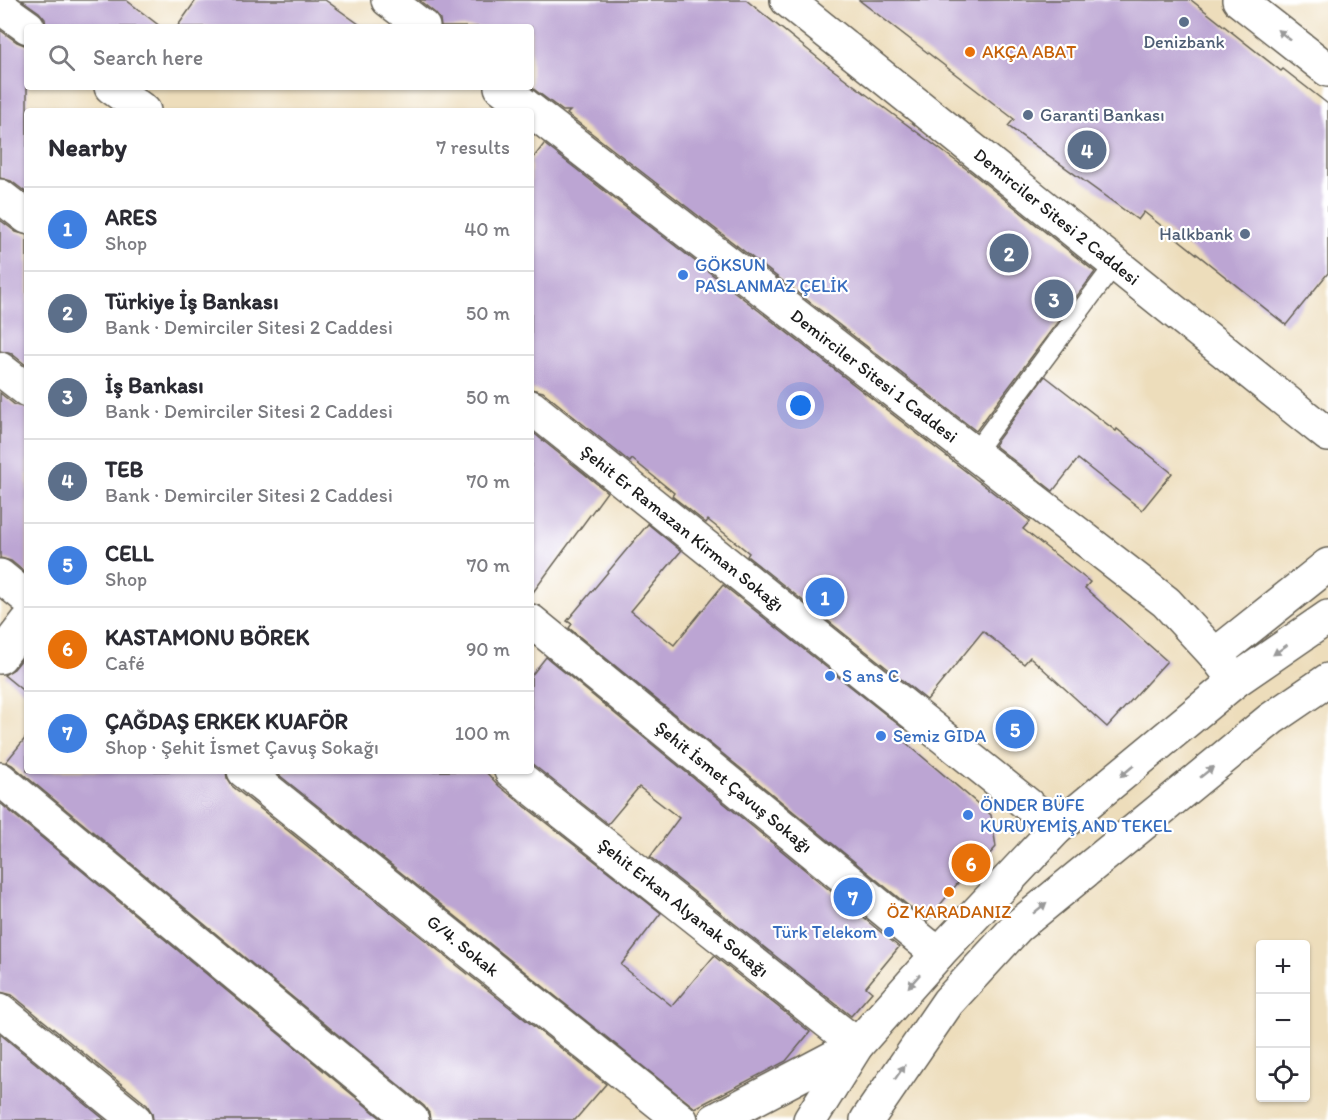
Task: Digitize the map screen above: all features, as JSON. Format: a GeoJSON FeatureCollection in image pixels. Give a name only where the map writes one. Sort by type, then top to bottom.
{"type":"FeatureCollection","features":[{"type":"Feature","properties":{"kind":"street"},"geometry":{"type":"LineString","coordinates":[[388,0],[419,24]]}},
{"type":"Feature","properties":{"kind":"street","name":"Demirciler Sitesi 2 Caddesi"},"geometry":{"type":"LineString","coordinates":[[787,0],[1328,435]]}},
{"type":"Feature","properties":{"kind":"street"},"geometry":{"type":"LineString","coordinates":[[1239,0],[1328,70]]}},
{"type":"Feature","properties":{"kind":"street"},"geometry":{"type":"LineString","coordinates":[[0,7],[24,24]]}},
{"type":"Feature","properties":{"kind":"street"},"geometry":{"type":"LineString","coordinates":[[115,90],[140,108]]}},
{"type":"Feature","properties":{"kind":"street","name":"Demirciler Sitesi 1 Caddesi"},"geometry":{"type":"LineString","coordinates":[[505,90],[528,108]]}},
{"type":"Feature","properties":{"kind":"street","name":"Demirciler Sitesi 1 Caddesi"},"geometry":{"type":"LineString","coordinates":[[534,113],[1166,602],[1271,719]]}},
{"type":"Feature","properties":{"kind":"street"},"geometry":{"type":"LineString","coordinates":[[0,196],[24,215]]}},
{"type":"Feature","properties":{"kind":"street"},"geometry":{"type":"LineString","coordinates":[[0,369],[24,388]]}},
{"type":"Feature","properties":{"kind":"street","name":"Şehit Er Ramazan Kirman Sokağı"},"geometry":{"type":"LineString","coordinates":[[534,409],[1057,828]]}},
{"type":"Feature","properties":{"kind":"street"},"geometry":{"type":"LineString","coordinates":[[1215,655],[1328,565]]}},
{"type":"Feature","properties":{"kind":"street"},"geometry":{"type":"LineString","coordinates":[[0,576],[24,596]]}},
{"type":"Feature","properties":{"kind":"street"},"geometry":{"type":"LineString","coordinates":[[810,1120],[857,1045],[938,954],[1057,828],[1235,681],[1328,617]]}},
{"type":"Feature","properties":{"kind":"street","name":"Şehit İsmet Çavuş Sokağı"},"geometry":{"type":"LineString","coordinates":[[534,623],[938,954]]}},
{"type":"Feature","properties":{"kind":"street"},"geometry":{"type":"LineString","coordinates":[[0,657],[24,626]]}},
{"type":"Feature","properties":{"kind":"street"},"geometry":{"type":"LineString","coordinates":[[867,1120],[948,1002],[1017,927],[1271,719],[1328,680]]}},
{"type":"Feature","properties":{"kind":"street","name":"G/4. Sokak"},"geometry":{"type":"LineString","coordinates":[[248,774],[681,1120]]}},
{"type":"Feature","properties":{"kind":"street","name":"Şehit Erkan Alyanak Sokağı"},"geometry":{"type":"LineString","coordinates":[[516,774],[857,1045]]}},
{"type":"Feature","properties":{"kind":"street"},"geometry":{"type":"LineString","coordinates":[[0,779],[412,1120]]}},
{"type":"Feature","properties":{"kind":"street"},"geometry":{"type":"LineString","coordinates":[[0,1010],[135,1120]]}},
{"type":"Feature","properties":{"kind":"street"},"geometry":{"type":"LineString","coordinates":[[715,1120],[857,1045]]}},
{"type":"Feature","properties":{"kind":"lane"},"geometry":{"type":"LineString","coordinates":[[974,453],[1115,264]]}},
{"type":"Feature","properties":{"kind":"building"},"geometry":{"type":"Polygon","coordinates":[[[22,0],[126,0],[157,24],[46,24],[45,19],[22,0]]]}},
{"type":"Feature","properties":{"kind":"building"},"geometry":{"type":"Polygon","coordinates":[[[196,0],[325,0],[359,24],[179,24],[196,0]]]}},
{"type":"Feature","properties":{"kind":"building"},"geometry":{"type":"Polygon","coordinates":[[[419,0],[746,0],[828,66],[972,173],[1095,272],[976,431],[567,114],[570,111],[563,111],[534,89],[534,24],[441,24],[435,13],[419,0]]]}},
{"type":"Feature","properties":{"kind":"building"},"geometry":{"type":"Polygon","coordinates":[[[859,0],[1191,0],[1281,71],[1283,69],[1328,104],[1328,273],[1286,325],[1144,212],[1138,220],[1008,126],[1014,119],[859,0]]]}},
{"type":"Feature","properties":{"kind":"building"},"geometry":{"type":"Polygon","coordinates":[[[0,30],[24,45],[24,90],[27,90],[27,108],[24,108],[24,191],[11,181],[0,178],[0,30]]]}},
{"type":"Feature","properties":{"kind":"building"},"geometry":{"type":"Polygon","coordinates":[[[544,144],[1030,521],[1023,529],[1090,582],[1085,588],[1167,661],[1107,727],[1030,657],[1024,664],[983,631],[927,700],[747,556],[749,553],[708,520],[706,523],[672,496],[674,493],[632,459],[630,462],[543,392],[534,390],[534,157],[544,144]]]}},
{"type":"Feature","properties":{"kind":"building"},"geometry":{"type":"Polygon","coordinates":[[[0,220],[16,232],[24,234],[24,364],[12,354],[0,351],[0,220]]]}},
{"type":"Feature","properties":{"kind":"building"},"geometry":{"type":"Polygon","coordinates":[[[1045,376],[1172,473],[1142,510],[1078,459],[1053,491],[994,445],[1045,376]]]}},
{"type":"Feature","properties":{"kind":"building"},"geometry":{"type":"Polygon","coordinates":[[[0,393],[15,405],[24,407],[24,572],[11,561],[0,558],[0,393]]]}},
{"type":"Feature","properties":{"kind":"building"},"geometry":{"type":"Polygon","coordinates":[[[534,433],[607,492],[534,591],[534,433]]]}},
{"type":"Feature","properties":{"kind":"building"},"geometry":{"type":"Polygon","coordinates":[[[648,524],[681,551],[631,611],[674,645],[723,585],[904,729],[898,736],[991,815],[996,847],[970,876],[966,873],[927,921],[569,628],[572,624],[567,621],[648,524]]]}},
{"type":"Feature","properties":{"kind":"building"},"geometry":{"type":"Polygon","coordinates":[[[24,657],[24,692],[4,675],[14,669],[24,657]]]}},
{"type":"Feature","properties":{"kind":"building"},"geometry":{"type":"Polygon","coordinates":[[[546,657],[899,947],[866,987],[872,992],[851,1016],[650,857],[679,818],[639,787],[608,824],[534,765],[534,672],[546,657]]]}},
{"type":"Feature","properties":{"kind":"building"},"geometry":{"type":"Polygon","coordinates":[[[24,740],[24,774],[226,774],[232,786],[606,1084],[575,1120],[430,1120],[429,1113],[424,1106],[6,762],[24,740]]]}},
{"type":"Feature","properties":{"kind":"building"},"geometry":{"type":"Polygon","coordinates":[[[278,774],[488,774],[499,786],[661,913],[621,965],[672,1006],[714,956],[810,1032],[786,1061],[695,1108],[278,774]]]}},
{"type":"Feature","properties":{"kind":"building"},"geometry":{"type":"Polygon","coordinates":[[[0,803],[383,1120],[153,1120],[147,1105],[12,995],[0,992],[0,803]]]}},
{"type":"Feature","properties":{"kind":"building"},"geometry":{"type":"Polygon","coordinates":[[[0,1034],[105,1120],[0,1120],[0,1034]]]}},
{"type":"Feature","properties":{"kind":"place","name":"Denizbank"},"geometry":{"type":"Point","coordinates":[1184,22]}},
{"type":"Feature","properties":{"kind":"place","name":"AKÇA ABAT"},"geometry":{"type":"Point","coordinates":[970,52]}},
{"type":"Feature","properties":{"kind":"place","name":"Garanti Bankası"},"geometry":{"type":"Point","coordinates":[1028,115]}},
{"type":"Feature","properties":{"kind":"place","name":"TEB"},"geometry":{"type":"Point","coordinates":[1087,150]}},
{"type":"Feature","properties":{"kind":"place","name":"Halkbank"},"geometry":{"type":"Point","coordinates":[1245,234]}},
{"type":"Feature","properties":{"kind":"place","name":"Türkiye İş Bankası"},"geometry":{"type":"Point","coordinates":[1009,253]}},
{"type":"Feature","properties":{"kind":"place","name":"GÖKSUN PASLANMAZ ÇELİK"},"geometry":{"type":"Point","coordinates":[683,275]}},
{"type":"Feature","properties":{"kind":"place","name":"İş Bankası"},"geometry":{"type":"Point","coordinates":[1054,299]}},
{"type":"Feature","properties":{"kind":"place","name":"ARES"},"geometry":{"type":"Point","coordinates":[825,597]}},
{"type":"Feature","properties":{"kind":"place","name":"S ans C"},"geometry":{"type":"Point","coordinates":[830,676]}},
{"type":"Feature","properties":{"kind":"place","name":"CELL"},"geometry":{"type":"Point","coordinates":[1015,729]}},
{"type":"Feature","properties":{"kind":"place","name":"Semiz GIDA"},"geometry":{"type":"Point","coordinates":[881,736]}},
{"type":"Feature","properties":{"kind":"place","name":"ÖNDER BÜFE KURUYEMİŞ AND TEKEL"},"geometry":{"type":"Point","coordinates":[968,815]}},
{"type":"Feature","properties":{"kind":"place","name":"KASTAMONU BÖREK"},"geometry":{"type":"Point","coordinates":[971,863]}},
{"type":"Feature","properties":{"kind":"place","name":"ÖZ KARADANIZ"},"geometry":{"type":"Point","coordinates":[949,892]}},
{"type":"Feature","properties":{"kind":"place","name":"ÇAĞDAŞ ERKEK KUAFÖR"},"geometry":{"type":"Point","coordinates":[853,897]}},
{"type":"Feature","properties":{"kind":"place","name":"Türk Telekom"},"geometry":{"type":"Point","coordinates":[889,932]}}]}
